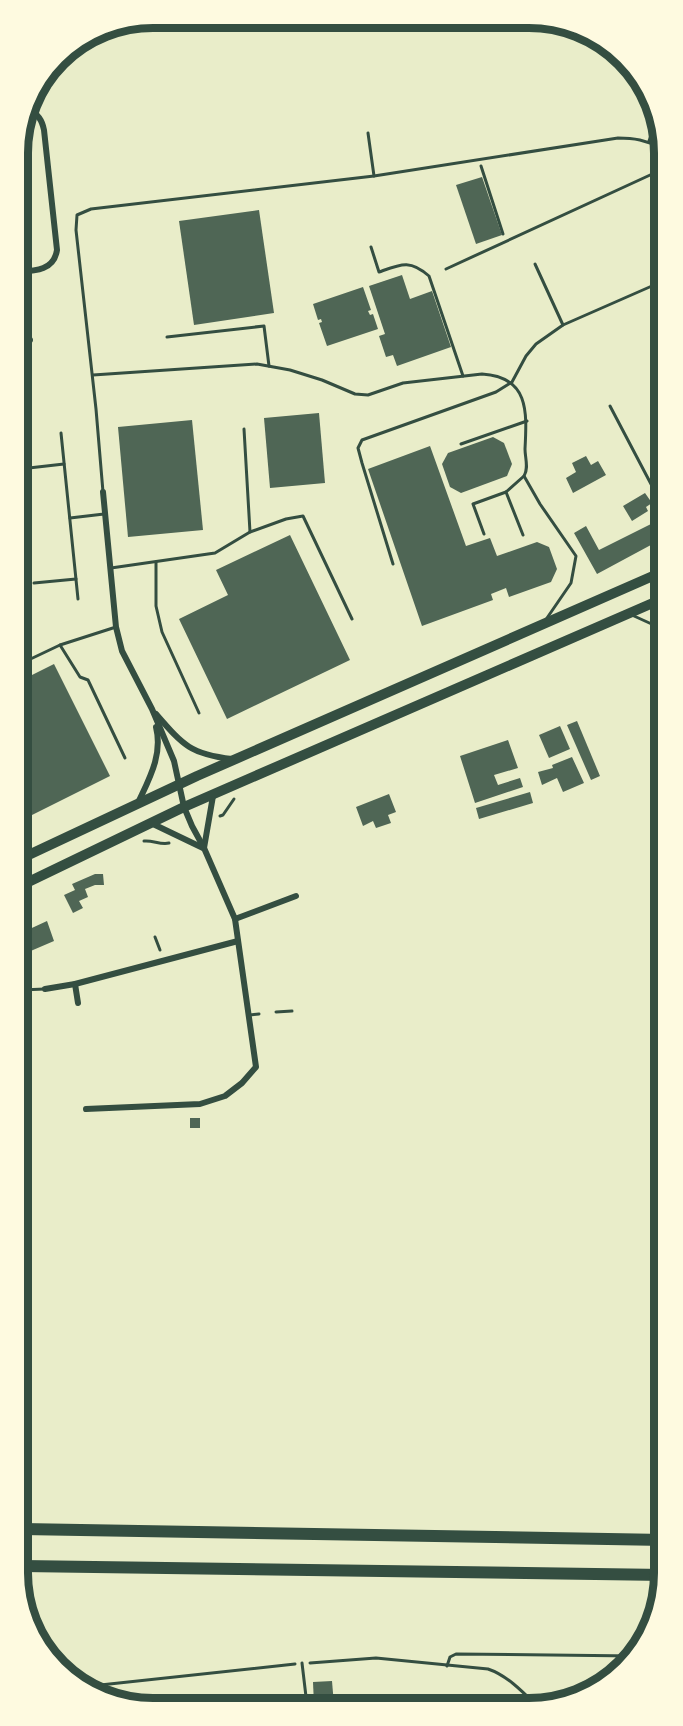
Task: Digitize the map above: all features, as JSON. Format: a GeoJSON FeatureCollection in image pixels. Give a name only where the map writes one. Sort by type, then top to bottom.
{"type":"FeatureCollection","features":[{"type":"Feature","properties":{"kind":"highway"},"geometry":{"type":"LineString","coordinates":[[28,1529],[654,1540]]}},
{"type":"Feature","properties":{"kind":"highway"},"geometry":{"type":"LineString","coordinates":[[28,1566],[654,1575]]}},
{"type":"Feature","properties":{"kind":"main road"},"geometry":{"type":"LineString","coordinates":[[29,855],[179,784],[654,576]]}},
{"type":"Feature","properties":{"kind":"main road"},"geometry":{"type":"LineString","coordinates":[[28,882],[153,824],[184,807],[654,603]]}},
{"type":"Feature","properties":{"kind":"street"},"geometry":{"type":"LineString","coordinates":[[29,272],[39,271],[49,266],[56,257],[57,250],[44,130],[42,121],[35,112]]}},
{"type":"Feature","properties":{"kind":"street"},"geometry":{"type":"LineString","coordinates":[[86,1109],[200,1104],[225,1096],[242,1083],[256,1067],[235,919],[184,807],[174,761],[152,709],[122,651],[112,597],[104,492]]}},
{"type":"Feature","properties":{"kind":"street"},"geometry":{"type":"LineString","coordinates":[[152,709],[180,741],[195,750],[208,756],[236,759]]}},
{"type":"Feature","properties":{"kind":"street"},"geometry":{"type":"LineString","coordinates":[[138,804],[158,754],[158,732],[152,709]]}},
{"type":"Feature","properties":{"kind":"street"},"geometry":{"type":"LineString","coordinates":[[204,848],[213,795]]}},
{"type":"Feature","properties":{"kind":"street"},"geometry":{"type":"LineString","coordinates":[[153,824],[204,848]]}},
{"type":"Feature","properties":{"kind":"street"},"geometry":{"type":"LineString","coordinates":[[235,919],[296,896]]}},
{"type":"Feature","properties":{"kind":"street"},"geometry":{"type":"LineString","coordinates":[[45,989],[75,984],[238,941]]}},
{"type":"Feature","properties":{"kind":"street"},"geometry":{"type":"LineString","coordinates":[[75,984],[78,1003]]}},
{"type":"Feature","properties":{"kind":"lane"},"geometry":{"type":"LineString","coordinates":[[649,141],[652,132]]}},
{"type":"Feature","properties":{"kind":"lane"},"geometry":{"type":"LineString","coordinates":[[368,133],[374,176]]}},
{"type":"Feature","properties":{"kind":"lane"},"geometry":{"type":"LineString","coordinates":[[104,492],[76,230],[77,215],[91,209],[374,176],[618,138],[635,138],[653,144]]}},
{"type":"Feature","properties":{"kind":"lane"},"geometry":{"type":"LineString","coordinates":[[446,269],[654,173]]}},
{"type":"Feature","properties":{"kind":"lane"},"geometry":{"type":"LineString","coordinates":[[371,247],[379,272],[402,264],[418,266],[429,276],[463,376]]}},
{"type":"Feature","properties":{"kind":"lane"},"geometry":{"type":"LineString","coordinates":[[535,264],[563,325]]}},
{"type":"Feature","properties":{"kind":"lane"},"geometry":{"type":"LineString","coordinates":[[393,564],[358,444],[362,440],[407,423],[496,392],[512,382],[526,356],[536,344],[563,325],[654,285]]}},
{"type":"Feature","properties":{"kind":"lane"},"geometry":{"type":"LineString","coordinates":[[167,337],[264,326],[269,366]]}},
{"type":"Feature","properties":{"kind":"lane"},"geometry":{"type":"LineString","coordinates":[[93,375],[256,364],[290,370],[355,394],[368,395],[403,383],[463,376],[494,375],[512,382],[525,406],[527,471],[506,492],[473,504],[484,534]]}},
{"type":"Feature","properties":{"kind":"lane"},"geometry":{"type":"LineString","coordinates":[[610,406],[654,490]]}},
{"type":"Feature","properties":{"kind":"lane"},"geometry":{"type":"LineString","coordinates":[[461,444],[527,421]]}},
{"type":"Feature","properties":{"kind":"lane"},"geometry":{"type":"LineString","coordinates":[[244,429],[250,532]]}},
{"type":"Feature","properties":{"kind":"lane"},"geometry":{"type":"LineString","coordinates":[[61,433],[78,599]]}},
{"type":"Feature","properties":{"kind":"lane"},"geometry":{"type":"LineString","coordinates":[[29,468],[64,464]]}},
{"type":"Feature","properties":{"kind":"lane"},"geometry":{"type":"LineString","coordinates":[[524,476],[540,504],[576,556],[572,583],[543,625]]}},
{"type":"Feature","properties":{"kind":"lane"},"geometry":{"type":"LineString","coordinates":[[506,492],[523,535]]}},
{"type":"Feature","properties":{"kind":"lane"},"geometry":{"type":"LineString","coordinates":[[70,518],[106,514]]}},
{"type":"Feature","properties":{"kind":"lane"},"geometry":{"type":"LineString","coordinates":[[111,568],[215,553],[250,532],[286,519],[303,516],[351,619]]}},
{"type":"Feature","properties":{"kind":"lane"},"geometry":{"type":"LineString","coordinates":[[156,562],[156,606],[162,632],[199,713]]}},
{"type":"Feature","properties":{"kind":"lane"},"geometry":{"type":"LineString","coordinates":[[34,583],[76,579]]}},
{"type":"Feature","properties":{"kind":"lane"},"geometry":{"type":"LineString","coordinates":[[630,614],[654,625]]}},
{"type":"Feature","properties":{"kind":"lane"},"geometry":{"type":"LineString","coordinates":[[29,660],[60,645],[116,627]]}},
{"type":"Feature","properties":{"kind":"lane"},"geometry":{"type":"LineString","coordinates":[[60,645],[80,677],[88,681],[124,758]]}},
{"type":"Feature","properties":{"kind":"lane"},"geometry":{"type":"LineString","coordinates":[[28,990],[45,989]]}},
{"type":"Feature","properties":{"kind":"lane"},"geometry":{"type":"LineString","coordinates":[[276,1012],[292,1011]]}},
{"type":"Feature","properties":{"kind":"lane"},"geometry":{"type":"LineString","coordinates":[[248,1015],[259,1014]]}},
{"type":"Feature","properties":{"kind":"lane"},"geometry":{"type":"LineString","coordinates":[[302,1663],[307,1698]]}},
{"type":"Feature","properties":{"kind":"path"},"geometry":{"type":"LineString","coordinates":[[479,159],[506,241]]}},
{"type":"Feature","properties":{"kind":"path"},"geometry":{"type":"LineString","coordinates":[[155,937],[163,961]]}},
{"type":"Feature","properties":{"kind":"path"},"geometry":{"type":"LineString","coordinates":[[447,1666],[450,1657],[456,1654],[623,1656]]}},
{"type":"Feature","properties":{"kind":"path"},"geometry":{"type":"LineString","coordinates":[[98,1685],[302,1663],[376,1658],[481,1668],[496,1672],[517,1686],[529,1698]]}},
{"type":"Feature","properties":{"kind":"building"},"geometry":{"type":"Polygon","coordinates":[[[482,177],[502,235],[476,244],[456,185],[482,177]]]}},
{"type":"Feature","properties":{"kind":"building"},"geometry":{"type":"Polygon","coordinates":[[[259,210],[274,313],[194,325],[179,221],[259,210]]]}},
{"type":"Feature","properties":{"kind":"building"},"geometry":{"type":"Polygon","coordinates":[[[402,275],[410,299],[432,291],[451,347],[397,366],[393,355],[386,357],[379,336],[385,334],[369,286],[402,275]]]}},
{"type":"Feature","properties":{"kind":"building"},"geometry":{"type":"Polygon","coordinates":[[[363,287],[371,310],[368,311],[370,315],[373,314],[378,329],[327,346],[319,323],[322,322],[321,319],[318,320],[313,304],[363,287]]]}},
{"type":"Feature","properties":{"kind":"building"},"geometry":{"type":"Polygon","coordinates":[[[319,413],[325,483],[270,488],[264,418],[319,413]]]}},
{"type":"Feature","properties":{"kind":"building"},"geometry":{"type":"Polygon","coordinates":[[[192,420],[203,530],[128,537],[118,427],[192,420]]]}},
{"type":"Feature","properties":{"kind":"building"},"geometry":{"type":"Polygon","coordinates":[[[493,437],[504,443],[512,464],[507,476],[461,493],[450,487],[442,464],[448,453],[493,437]]]}},
{"type":"Feature","properties":{"kind":"building"},"geometry":{"type":"Polygon","coordinates":[[[430,446],[466,546],[490,538],[497,556],[537,542],[549,547],[557,569],[551,582],[509,597],[506,588],[491,594],[493,600],[422,626],[368,469],[430,446]]]}},
{"type":"Feature","properties":{"kind":"building"},"geometry":{"type":"Polygon","coordinates":[[[586,456],[591,465],[598,461],[606,475],[573,493],[566,478],[576,472],[572,463],[586,456]]]}},
{"type":"Feature","properties":{"kind":"building"},"geometry":{"type":"Polygon","coordinates":[[[645,493],[652,503],[646,507],[648,511],[632,521],[623,506],[645,493]]]}},
{"type":"Feature","properties":{"kind":"building"},"geometry":{"type":"Polygon","coordinates":[[[654,522],[654,543],[597,574],[574,533],[586,526],[599,550],[654,522]]]}},
{"type":"Feature","properties":{"kind":"building"},"geometry":{"type":"Polygon","coordinates":[[[290,535],[350,660],[227,719],[179,619],[228,595],[216,570],[290,535]]]}},
{"type":"Feature","properties":{"kind":"building"},"geometry":{"type":"Polygon","coordinates":[[[54,664],[110,776],[29,817],[29,677],[54,664]]]}},
{"type":"Feature","properties":{"kind":"building"},"geometry":{"type":"Polygon","coordinates":[[[577,721],[600,776],[591,780],[567,725],[577,721]]]}},
{"type":"Feature","properties":{"kind":"building"},"geometry":{"type":"Polygon","coordinates":[[[560,726],[570,749],[549,758],[539,735],[560,726]]]}},
{"type":"Feature","properties":{"kind":"building"},"geometry":{"type":"Polygon","coordinates":[[[508,740],[518,768],[494,775],[498,785],[520,778],[523,787],[475,803],[460,756],[508,740]]]}},
{"type":"Feature","properties":{"kind":"building"},"geometry":{"type":"Polygon","coordinates":[[[572,757],[584,783],[563,792],[557,778],[542,785],[538,772],[553,768],[552,765],[572,757]]]}},
{"type":"Feature","properties":{"kind":"building"},"geometry":{"type":"Polygon","coordinates":[[[530,792],[533,803],[479,819],[476,808],[530,792]]]}},
{"type":"Feature","properties":{"kind":"building"},"geometry":{"type":"Polygon","coordinates":[[[389,794],[396,812],[388,815],[391,823],[376,828],[373,821],[363,826],[356,807],[389,794]]]}},
{"type":"Feature","properties":{"kind":"building"},"geometry":{"type":"Polygon","coordinates":[[[95,874],[103,874],[104,885],[95,885],[85,889],[88,897],[79,901],[83,908],[73,913],[64,895],[75,890],[72,884],[95,874]]]}},
{"type":"Feature","properties":{"kind":"building"},"geometry":{"type":"Polygon","coordinates":[[[47,921],[54,941],[28,952],[28,930],[47,921]]]}},
{"type":"Feature","properties":{"kind":"building"},"geometry":{"type":"Polygon","coordinates":[[[190,1118],[200,1118],[200,1128],[190,1128],[190,1118]]]}},
{"type":"Feature","properties":{"kind":"building"},"geometry":{"type":"Polygon","coordinates":[[[332,1681],[333,1698],[314,1698],[313,1682],[332,1681]]]}}]}
